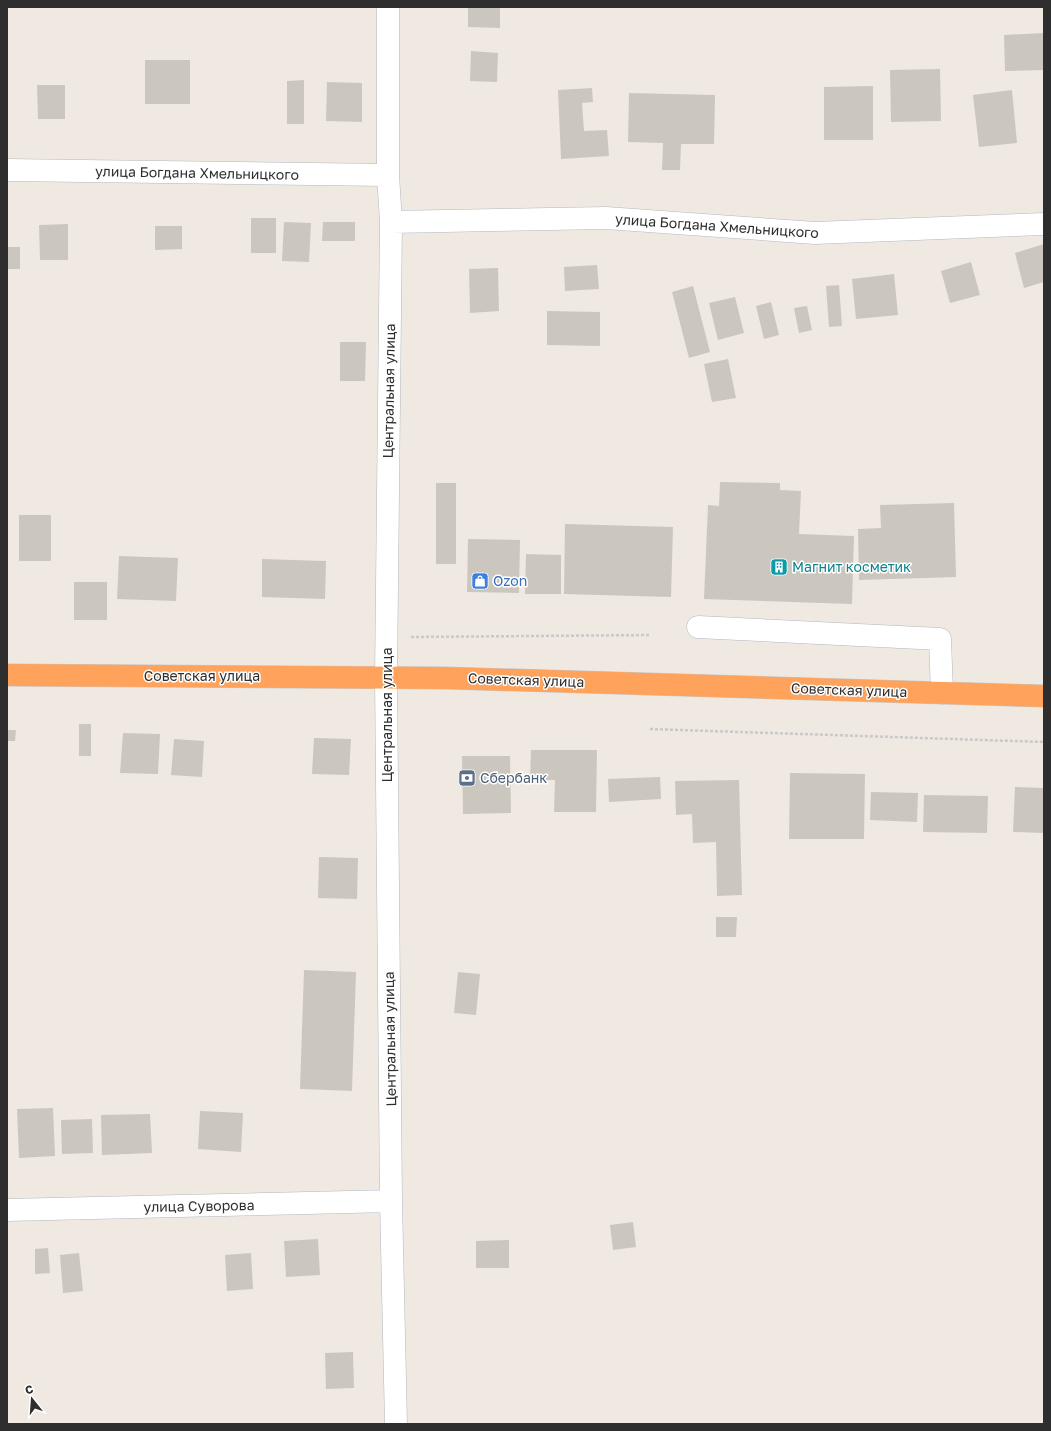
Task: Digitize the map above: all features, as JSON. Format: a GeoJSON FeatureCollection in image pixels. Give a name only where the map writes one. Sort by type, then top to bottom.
{"type":"FeatureCollection","features":[{"type":"Feature","properties":{"kind":"highway","name":"Советская улица"},"geometry":{"type":"LineString","coordinates":[[7,675],[386,677],[1044,696]]}},
{"type":"Feature","properties":{"kind":"street","name":"Центральная улица"},"geometry":{"type":"LineString","coordinates":[[388,7],[388,175],[391,222],[386,677],[391,1201],[396,1424]]}},
{"type":"Feature","properties":{"kind":"street","name":"улица Богдана Хмельницкого"},"geometry":{"type":"LineString","coordinates":[[7,170],[388,175]]}},
{"type":"Feature","properties":{"kind":"street","name":"улица Богдана Хмельницкого"},"geometry":{"type":"LineString","coordinates":[[391,222],[606,218],[815,234],[1044,224]]}},
{"type":"Feature","properties":{"kind":"street"},"geometry":{"type":"LineString","coordinates":[[698,627],[940,639],[942,693]]}},
{"type":"Feature","properties":{"kind":"street","name":"улица Суворова"},"geometry":{"type":"LineString","coordinates":[[7,1210],[391,1201]]}},
{"type":"Feature","properties":{"kind":"path"},"geometry":{"type":"LineString","coordinates":[[387,637],[651,635]]}},
{"type":"Feature","properties":{"kind":"path"},"geometry":{"type":"LineString","coordinates":[[650,729],[727,730],[971,741],[1044,742]]}},
{"type":"Feature","properties":{"kind":"building"},"geometry":{"type":"Polygon","coordinates":[[[468,7],[500,7],[500,28],[468,27],[468,7]]]}},
{"type":"Feature","properties":{"kind":"building"},"geometry":{"type":"Polygon","coordinates":[[[1044,33],[1044,70],[1005,71],[1004,35],[1044,33]]]}},
{"type":"Feature","properties":{"kind":"building"},"geometry":{"type":"Polygon","coordinates":[[[471,51],[498,53],[497,82],[470,81],[471,51]]]}},
{"type":"Feature","properties":{"kind":"building"},"geometry":{"type":"Polygon","coordinates":[[[145,60],[190,60],[190,104],[145,104],[145,60]]]}},
{"type":"Feature","properties":{"kind":"building"},"geometry":{"type":"Polygon","coordinates":[[[940,69],[941,121],[891,122],[890,70],[940,69]]]}},
{"type":"Feature","properties":{"kind":"building"},"geometry":{"type":"Polygon","coordinates":[[[304,80],[304,124],[287,124],[287,81],[304,80]]]}},
{"type":"Feature","properties":{"kind":"building"},"geometry":{"type":"Polygon","coordinates":[[[327,82],[362,83],[362,122],[326,121],[327,82]]]}},
{"type":"Feature","properties":{"kind":"building"},"geometry":{"type":"Polygon","coordinates":[[[37,85],[65,85],[65,119],[38,119],[37,85]]]}},
{"type":"Feature","properties":{"kind":"building"},"geometry":{"type":"Polygon","coordinates":[[[873,86],[873,140],[824,140],[824,87],[873,86]]]}},
{"type":"Feature","properties":{"kind":"building"},"geometry":{"type":"Polygon","coordinates":[[[592,88],[593,102],[582,103],[584,131],[607,130],[609,156],[561,159],[558,90],[592,88]]]}},
{"type":"Feature","properties":{"kind":"building"},"geometry":{"type":"Polygon","coordinates":[[[1012,90],[1017,143],[979,147],[973,95],[1012,90]]]}},
{"type":"Feature","properties":{"kind":"building"},"geometry":{"type":"Polygon","coordinates":[[[629,93],[715,95],[714,144],[681,144],[680,170],[662,170],[663,143],[628,142],[629,93]]]}},
{"type":"Feature","properties":{"kind":"building"},"geometry":{"type":"Polygon","coordinates":[[[251,218],[276,218],[276,253],[251,253],[251,218]]]}},
{"type":"Feature","properties":{"kind":"building"},"geometry":{"type":"Polygon","coordinates":[[[284,222],[311,223],[309,262],[282,261],[284,222]]]}},
{"type":"Feature","properties":{"kind":"building"},"geometry":{"type":"Polygon","coordinates":[[[323,222],[355,222],[355,241],[322,241],[323,222]]]}},
{"type":"Feature","properties":{"kind":"building"},"geometry":{"type":"Polygon","coordinates":[[[68,224],[68,260],[40,260],[39,225],[68,224]]]}},
{"type":"Feature","properties":{"kind":"building"},"geometry":{"type":"Polygon","coordinates":[[[155,226],[182,226],[182,249],[155,250],[155,226]]]}},
{"type":"Feature","properties":{"kind":"building"},"geometry":{"type":"Polygon","coordinates":[[[1044,244],[1044,282],[1024,288],[1015,253],[1044,244]]]}},
{"type":"Feature","properties":{"kind":"building"},"geometry":{"type":"Polygon","coordinates":[[[7,247],[20,247],[20,269],[7,269],[7,247]]]}},
{"type":"Feature","properties":{"kind":"building"},"geometry":{"type":"Polygon","coordinates":[[[971,262],[980,295],[950,303],[941,271],[971,262]]]}},
{"type":"Feature","properties":{"kind":"building"},"geometry":{"type":"Polygon","coordinates":[[[597,265],[599,289],[565,291],[564,267],[597,265]]]}},
{"type":"Feature","properties":{"kind":"building"},"geometry":{"type":"Polygon","coordinates":[[[498,268],[499,311],[470,313],[469,269],[498,268]]]}},
{"type":"Feature","properties":{"kind":"building"},"geometry":{"type":"Polygon","coordinates":[[[894,274],[898,315],[856,319],[852,279],[894,274]]]}},
{"type":"Feature","properties":{"kind":"building"},"geometry":{"type":"Polygon","coordinates":[[[839,285],[842,326],[829,327],[826,286],[839,285]]]}},
{"type":"Feature","properties":{"kind":"building"},"geometry":{"type":"Polygon","coordinates":[[[693,286],[710,352],[689,358],[672,292],[693,286]]]}},
{"type":"Feature","properties":{"kind":"building"},"geometry":{"type":"Polygon","coordinates":[[[735,297],[744,333],[718,340],[709,303],[735,297]]]}},
{"type":"Feature","properties":{"kind":"building"},"geometry":{"type":"Polygon","coordinates":[[[771,302],[779,335],[764,339],[756,306],[771,302]]]}},
{"type":"Feature","properties":{"kind":"building"},"geometry":{"type":"Polygon","coordinates":[[[807,306],[812,330],[799,333],[794,308],[807,306]]]}},
{"type":"Feature","properties":{"kind":"building"},"geometry":{"type":"Polygon","coordinates":[[[547,311],[600,312],[600,346],[547,345],[547,311]]]}},
{"type":"Feature","properties":{"kind":"building"},"geometry":{"type":"Polygon","coordinates":[[[340,342],[366,342],[365,381],[340,381],[340,342]]]}},
{"type":"Feature","properties":{"kind":"building"},"geometry":{"type":"Polygon","coordinates":[[[728,359],[736,398],[712,402],[704,364],[728,359]]]}},
{"type":"Feature","properties":{"kind":"building","name":"Магнит косметик"},"geometry":{"type":"Polygon","coordinates":[[[720,482],[780,483],[780,490],[801,491],[799,534],[854,536],[852,604],[704,599],[708,505],[719,506],[720,482]]]}},
{"type":"Feature","properties":{"kind":"building"},"geometry":{"type":"Polygon","coordinates":[[[436,483],[456,483],[456,564],[436,564],[436,483]]]}},
{"type":"Feature","properties":{"kind":"building"},"geometry":{"type":"Polygon","coordinates":[[[954,503],[956,577],[859,580],[858,529],[881,528],[880,505],[954,503]]]}},
{"type":"Feature","properties":{"kind":"building"},"geometry":{"type":"Polygon","coordinates":[[[19,515],[51,515],[51,561],[19,561],[19,515]]]}},
{"type":"Feature","properties":{"kind":"building"},"geometry":{"type":"Polygon","coordinates":[[[565,524],[673,527],[671,597],[564,594],[565,524]]]}},
{"type":"Feature","properties":{"kind":"building"},"geometry":{"type":"Polygon","coordinates":[[[468,539],[520,540],[519,593],[467,592],[468,539]]]}},
{"type":"Feature","properties":{"kind":"building"},"geometry":{"type":"Polygon","coordinates":[[[526,554],[561,555],[561,594],[525,594],[526,554]]]}},
{"type":"Feature","properties":{"kind":"building"},"geometry":{"type":"Polygon","coordinates":[[[119,556],[178,558],[176,601],[117,599],[119,556]]]}},
{"type":"Feature","properties":{"kind":"building"},"geometry":{"type":"Polygon","coordinates":[[[262,559],[326,561],[325,599],[262,597],[262,559]]]}},
{"type":"Feature","properties":{"kind":"building"},"geometry":{"type":"Polygon","coordinates":[[[74,582],[107,582],[107,620],[74,620],[74,582]]]}},
{"type":"Feature","properties":{"kind":"building"},"geometry":{"type":"Polygon","coordinates":[[[79,724],[91,724],[91,756],[79,756],[79,724]]]}},
{"type":"Feature","properties":{"kind":"building"},"geometry":{"type":"Polygon","coordinates":[[[7,730],[16,730],[15,741],[7,741],[7,730]]]}},
{"type":"Feature","properties":{"kind":"building"},"geometry":{"type":"Polygon","coordinates":[[[123,733],[160,734],[158,774],[120,773],[123,733]]]}},
{"type":"Feature","properties":{"kind":"building"},"geometry":{"type":"Polygon","coordinates":[[[314,738],[351,739],[349,775],[312,774],[314,738]]]}},
{"type":"Feature","properties":{"kind":"building"},"geometry":{"type":"Polygon","coordinates":[[[174,739],[204,741],[202,777],[171,775],[174,739]]]}},
{"type":"Feature","properties":{"kind":"building"},"geometry":{"type":"Polygon","coordinates":[[[531,750],[597,750],[596,812],[554,812],[555,780],[530,780],[531,750]]]}},
{"type":"Feature","properties":{"kind":"building"},"geometry":{"type":"Polygon","coordinates":[[[462,756],[510,756],[511,813],[463,814],[462,756]]]}},
{"type":"Feature","properties":{"kind":"building"},"geometry":{"type":"Polygon","coordinates":[[[790,773],[865,774],[864,839],[789,839],[790,773]]]}},
{"type":"Feature","properties":{"kind":"building"},"geometry":{"type":"Polygon","coordinates":[[[660,777],[661,799],[609,802],[608,779],[660,777]]]}},
{"type":"Feature","properties":{"kind":"building"},"geometry":{"type":"Polygon","coordinates":[[[739,780],[742,895],[717,896],[716,842],[693,843],[692,814],[676,815],[675,781],[739,780]]]}},
{"type":"Feature","properties":{"kind":"building"},"geometry":{"type":"Polygon","coordinates":[[[1015,787],[1044,788],[1044,833],[1013,832],[1015,787]]]}},
{"type":"Feature","properties":{"kind":"building"},"geometry":{"type":"Polygon","coordinates":[[[871,792],[918,793],[917,822],[870,820],[871,792]]]}},
{"type":"Feature","properties":{"kind":"building"},"geometry":{"type":"Polygon","coordinates":[[[924,795],[988,796],[987,833],[923,832],[924,795]]]}},
{"type":"Feature","properties":{"kind":"building"},"geometry":{"type":"Polygon","coordinates":[[[319,857],[358,858],[357,899],[318,898],[319,857]]]}},
{"type":"Feature","properties":{"kind":"building"},"geometry":{"type":"Polygon","coordinates":[[[716,917],[737,917],[736,937],[716,937],[716,917]]]}},
{"type":"Feature","properties":{"kind":"building"},"geometry":{"type":"Polygon","coordinates":[[[304,970],[356,972],[352,1091],[300,1089],[304,970]]]}},
{"type":"Feature","properties":{"kind":"building"},"geometry":{"type":"Polygon","coordinates":[[[458,972],[480,974],[476,1015],[454,1013],[458,972]]]}},
{"type":"Feature","properties":{"kind":"building"},"geometry":{"type":"Polygon","coordinates":[[[53,1108],[55,1156],[19,1158],[17,1109],[53,1108]]]}},
{"type":"Feature","properties":{"kind":"building"},"geometry":{"type":"Polygon","coordinates":[[[200,1111],[243,1113],[241,1152],[198,1149],[200,1111]]]}},
{"type":"Feature","properties":{"kind":"building"},"geometry":{"type":"Polygon","coordinates":[[[150,1114],[152,1153],[102,1155],[101,1115],[150,1114]]]}},
{"type":"Feature","properties":{"kind":"building"},"geometry":{"type":"Polygon","coordinates":[[[92,1119],[93,1153],[62,1154],[61,1120],[92,1119]]]}},
{"type":"Feature","properties":{"kind":"building"},"geometry":{"type":"Polygon","coordinates":[[[633,1222],[636,1247],[613,1250],[610,1225],[633,1222]]]}},
{"type":"Feature","properties":{"kind":"building"},"geometry":{"type":"Polygon","coordinates":[[[318,1239],[320,1275],[286,1277],[284,1241],[318,1239]]]}},
{"type":"Feature","properties":{"kind":"building"},"geometry":{"type":"Polygon","coordinates":[[[509,1240],[509,1268],[476,1268],[476,1241],[509,1240]]]}},
{"type":"Feature","properties":{"kind":"building"},"geometry":{"type":"Polygon","coordinates":[[[48,1248],[50,1273],[35,1274],[35,1249],[48,1248]]]}},
{"type":"Feature","properties":{"kind":"building"},"geometry":{"type":"Polygon","coordinates":[[[79,1253],[83,1291],[63,1293],[60,1255],[79,1253]]]}},
{"type":"Feature","properties":{"kind":"building"},"geometry":{"type":"Polygon","coordinates":[[[251,1253],[253,1289],[227,1291],[225,1255],[251,1253]]]}},
{"type":"Feature","properties":{"kind":"building"},"geometry":{"type":"Polygon","coordinates":[[[353,1352],[354,1388],[326,1389],[325,1353],[353,1352]]]}},
{"type":"Feature","properties":{"kind":"place","name":"Магнит косметик"},"geometry":{"type":"Point","coordinates":[779,567]}},
{"type":"Feature","properties":{"kind":"place","name":"Ozon"},"geometry":{"type":"Point","coordinates":[480,581]}},
{"type":"Feature","properties":{"kind":"place","name":"Сбербанк"},"geometry":{"type":"Point","coordinates":[467,778]}}]}
